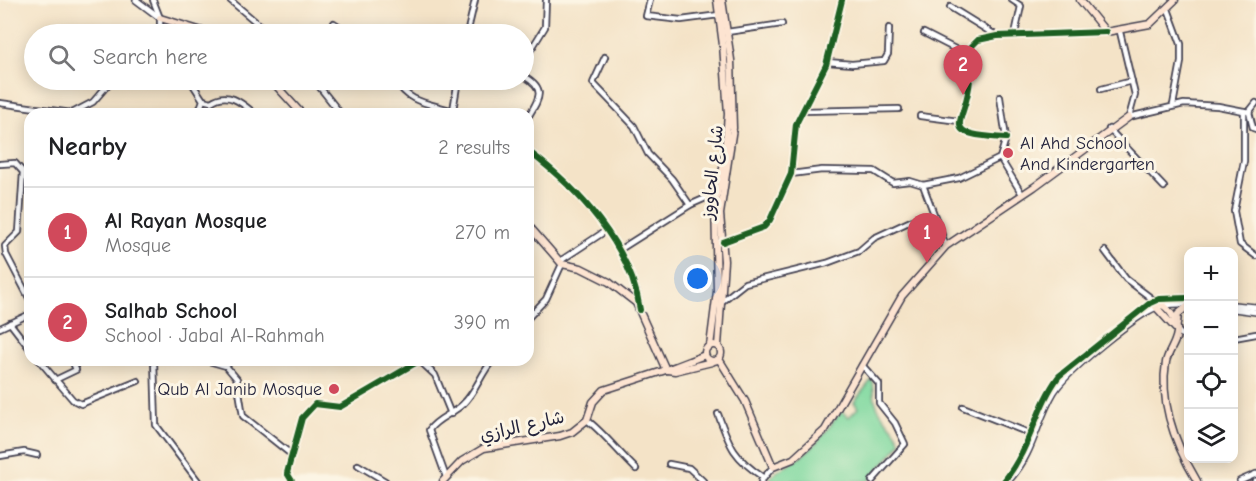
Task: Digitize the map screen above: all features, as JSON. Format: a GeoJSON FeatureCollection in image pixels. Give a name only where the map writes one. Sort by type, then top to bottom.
{"type":"FeatureCollection","features":[{"type":"Feature","properties":{"kind":"main road"},"geometry":{"type":"LineString","coordinates":[[710,346],[718,346],[721,354],[719,359],[712,362],[705,355],[710,346],[717,291],[714,212],[724,164],[728,114],[717,0]]}},
{"type":"Feature","properties":{"kind":"main road","name":"شارع الحاووز"},"geometry":{"type":"LineString","coordinates":[[718,346],[723,242],[720,214],[733,128],[731,60],[722,0]]}},
{"type":"Feature","properties":{"kind":"main road"},"geometry":{"type":"LineString","coordinates":[[1080,0],[1106,32],[1119,32],[1150,24],[1175,0]]}},
{"type":"Feature","properties":{"kind":"main road"},"geometry":{"type":"LineString","coordinates":[[160,18],[180,24]]}},
{"type":"Feature","properties":{"kind":"main road"},"geometry":{"type":"LineString","coordinates":[[279,90],[296,108]]}},
{"type":"Feature","properties":{"kind":"main road"},"geometry":{"type":"LineString","coordinates":[[719,359],[745,401],[773,467],[793,459],[825,430],[902,296],[946,246],[1129,117]]}},
{"type":"Feature","properties":{"kind":"main road"},"geometry":{"type":"LineString","coordinates":[[534,232],[561,263],[581,268],[609,282],[631,298],[640,310],[666,370]]}},
{"type":"Feature","properties":{"kind":"main road"},"geometry":{"type":"LineString","coordinates":[[1155,304],[1165,304],[1177,328]]}},
{"type":"Feature","properties":{"kind":"main road"},"geometry":{"type":"LineString","coordinates":[[1155,304],[1177,328]]}},
{"type":"Feature","properties":{"kind":"main road"},"geometry":{"type":"LineString","coordinates":[[1184,309],[1178,314],[1177,328],[1166,360],[1167,409],[1174,436],[1197,481]]}},
{"type":"Feature","properties":{"kind":"main road","name":"شارع الرازي"},"geometry":{"type":"LineString","coordinates":[[444,479],[462,461],[484,448],[560,436],[582,426],[587,420],[593,402],[604,390],[705,355]]}},
{"type":"Feature","properties":{"kind":"main road","name":"شارع الرازي"},"geometry":{"type":"LineString","coordinates":[[666,370],[675,372],[712,362]]}},
{"type":"Feature","properties":{"kind":"street"},"geometry":{"type":"LineString","coordinates":[[136,0],[160,18]]}},
{"type":"Feature","properties":{"kind":"street"},"geometry":{"type":"LineString","coordinates":[[153,0],[160,24]]}},
{"type":"Feature","properties":{"kind":"street"},"geometry":{"type":"LineString","coordinates":[[230,0],[258,24]]}},
{"type":"Feature","properties":{"kind":"street"},"geometry":{"type":"LineString","coordinates":[[469,24],[475,0]]}},
{"type":"Feature","properties":{"kind":"street"},"geometry":{"type":"LineString","coordinates":[[534,45],[545,27],[546,0]]}},
{"type":"Feature","properties":{"kind":"street"},"geometry":{"type":"LineString","coordinates":[[650,0],[646,16],[681,20],[719,15]]}},
{"type":"Feature","properties":{"kind":"street"},"geometry":{"type":"LineString","coordinates":[[723,242],[766,225],[791,174],[796,124],[826,62],[842,0]]}},
{"type":"Feature","properties":{"kind":"street"},"geometry":{"type":"LineString","coordinates":[[1012,0],[1021,6],[1015,34]]}},
{"type":"Feature","properties":{"kind":"street"},"geometry":{"type":"LineString","coordinates":[[950,7],[997,36]]}},
{"type":"Feature","properties":{"kind":"street"},"geometry":{"type":"LineString","coordinates":[[1168,9],[1181,44],[1181,62],[1173,105]]}},
{"type":"Feature","properties":{"kind":"street"},"geometry":{"type":"LineString","coordinates":[[727,32],[782,24]]}},
{"type":"Feature","properties":{"kind":"street"},"geometry":{"type":"LineString","coordinates":[[826,62],[852,64],[884,61],[888,54],[889,27]]}},
{"type":"Feature","properties":{"kind":"street"},"geometry":{"type":"LineString","coordinates":[[1006,138],[971,136],[962,131],[958,121],[970,79],[967,55],[978,40],[1015,34],[1106,32]]}},
{"type":"Feature","properties":{"kind":"street"},"geometry":{"type":"LineString","coordinates":[[1119,32],[1135,95],[1129,117],[1146,115],[1173,105],[1218,106],[1247,111]]}},
{"type":"Feature","properties":{"kind":"street"},"geometry":{"type":"LineString","coordinates":[[924,33],[967,55]]}},
{"type":"Feature","properties":{"kind":"street"},"geometry":{"type":"LineString","coordinates":[[605,57],[593,83],[634,126],[648,154],[672,179],[690,205]]}},
{"type":"Feature","properties":{"kind":"street"},"geometry":{"type":"LineString","coordinates":[[1101,89],[1132,81]]}},
{"type":"Feature","properties":{"kind":"street"},"geometry":{"type":"LineString","coordinates":[[534,84],[539,90],[539,100],[534,108]]}},
{"type":"Feature","properties":{"kind":"street"},"geometry":{"type":"LineString","coordinates":[[82,108],[93,102],[103,90]]}},
{"type":"Feature","properties":{"kind":"street"},"geometry":{"type":"LineString","coordinates":[[196,90],[203,100],[211,102],[217,98],[230,97],[246,108]]}},
{"type":"Feature","properties":{"kind":"street"},"geometry":{"type":"LineString","coordinates":[[322,90],[336,108]]}},
{"type":"Feature","properties":{"kind":"street"},"geometry":{"type":"LineString","coordinates":[[405,90],[425,105],[442,108]]}},
{"type":"Feature","properties":{"kind":"street"},"geometry":{"type":"LineString","coordinates":[[453,108],[456,90]]}},
{"type":"Feature","properties":{"kind":"street"},"geometry":{"type":"LineString","coordinates":[[791,174],[822,170],[874,171],[893,183],[910,182],[923,185],[959,178],[1000,158],[1006,138],[1000,97]]}},
{"type":"Feature","properties":{"kind":"street"},"geometry":{"type":"LineString","coordinates":[[200,108],[203,100]]}},
{"type":"Feature","properties":{"kind":"street"},"geometry":{"type":"LineString","coordinates":[[0,103],[36,108]]}},
{"type":"Feature","properties":{"kind":"street"},"geometry":{"type":"LineString","coordinates":[[1256,103],[1247,111],[1244,161],[1234,211],[1240,244],[1256,256]]}},
{"type":"Feature","properties":{"kind":"street"},"geometry":{"type":"LineString","coordinates":[[802,111],[899,109]]}},
{"type":"Feature","properties":{"kind":"street"},"geometry":{"type":"LineString","coordinates":[[1247,111],[1253,128],[1256,129]]}},
{"type":"Feature","properties":{"kind":"street"},"geometry":{"type":"LineString","coordinates":[[920,116],[958,121]]}},
{"type":"Feature","properties":{"kind":"street"},"geometry":{"type":"LineString","coordinates":[[1109,129],[1164,188]]}},
{"type":"Feature","properties":{"kind":"street"},"geometry":{"type":"LineString","coordinates":[[534,155],[550,167],[607,230],[637,285],[640,310]]}},
{"type":"Feature","properties":{"kind":"street"},"geometry":{"type":"LineString","coordinates":[[1000,158],[1022,194]]}},
{"type":"Feature","properties":{"kind":"street"},"geometry":{"type":"LineString","coordinates":[[0,164],[15,163],[23,172],[19,232],[5,246],[6,254]]}},
{"type":"Feature","properties":{"kind":"street"},"geometry":{"type":"LineString","coordinates":[[923,185],[946,246]]}},
{"type":"Feature","properties":{"kind":"street"},"geometry":{"type":"LineString","coordinates":[[619,250],[690,205],[717,194]]}},
{"type":"Feature","properties":{"kind":"street"},"geometry":{"type":"LineString","coordinates":[[721,302],[745,283],[827,263],[859,251],[874,238],[913,220]]}},
{"type":"Feature","properties":{"kind":"street"},"geometry":{"type":"LineString","coordinates":[[534,312],[546,299],[561,263],[607,230]]}},
{"type":"Feature","properties":{"kind":"street"},"geometry":{"type":"LineString","coordinates":[[0,246],[24,288]]}},
{"type":"Feature","properties":{"kind":"street"},"geometry":{"type":"LineString","coordinates":[[1105,251],[1126,279],[1155,304]]}},
{"type":"Feature","properties":{"kind":"street"},"geometry":{"type":"LineString","coordinates":[[1006,481],[1025,460],[1051,388],[1059,376],[1155,304],[1184,299]]}},
{"type":"Feature","properties":{"kind":"street"},"geometry":{"type":"LineString","coordinates":[[1165,304],[1184,305]]}},
{"type":"Feature","properties":{"kind":"street"},"geometry":{"type":"LineString","coordinates":[[1238,305],[1256,307]]}},
{"type":"Feature","properties":{"kind":"street"},"geometry":{"type":"LineString","coordinates":[[1238,310],[1256,312]]}},
{"type":"Feature","properties":{"kind":"street"},"geometry":{"type":"LineString","coordinates":[[0,328],[24,317]]}},
{"type":"Feature","properties":{"kind":"street"},"geometry":{"type":"LineString","coordinates":[[10,323],[24,341]]}},
{"type":"Feature","properties":{"kind":"street"},"geometry":{"type":"LineString","coordinates":[[1177,328],[1184,336]]}},
{"type":"Feature","properties":{"kind":"street"},"geometry":{"type":"LineString","coordinates":[[1238,337],[1256,334]]}},
{"type":"Feature","properties":{"kind":"street"},"geometry":{"type":"LineString","coordinates":[[862,365],[879,384],[879,403],[895,423],[905,444],[872,481]]}},
{"type":"Feature","properties":{"kind":"street"},"geometry":{"type":"LineString","coordinates":[[44,366],[73,400],[81,404],[138,381]]}},
{"type":"Feature","properties":{"kind":"street"},"geometry":{"type":"LineString","coordinates":[[55,380],[76,370],[74,366]]}},
{"type":"Feature","properties":{"kind":"street"},"geometry":{"type":"LineString","coordinates":[[154,366],[156,425],[198,481]]}},
{"type":"Feature","properties":{"kind":"street"},"geometry":{"type":"LineString","coordinates":[[226,366],[237,379],[243,416],[292,455]]}},
{"type":"Feature","properties":{"kind":"street"},"geometry":{"type":"LineString","coordinates":[[292,481],[286,473],[302,418],[315,404],[340,407],[409,366]]}},
{"type":"Feature","properties":{"kind":"street"},"geometry":{"type":"LineString","coordinates":[[425,366],[435,375],[451,414]]}},
{"type":"Feature","properties":{"kind":"street"},"geometry":{"type":"LineString","coordinates":[[444,479],[429,430],[433,424],[466,402],[487,366]]}},
{"type":"Feature","properties":{"kind":"street"},"geometry":{"type":"LineString","coordinates":[[963,407],[1034,435]]}},
{"type":"Feature","properties":{"kind":"street"},"geometry":{"type":"LineString","coordinates":[[718,414],[728,441],[741,462],[763,479],[773,467]]}},
{"type":"Feature","properties":{"kind":"street"},"geometry":{"type":"LineString","coordinates":[[587,420],[603,432],[611,445],[636,469]]}},
{"type":"Feature","properties":{"kind":"street"},"geometry":{"type":"LineString","coordinates":[[0,456],[24,452],[37,455]]}},
{"type":"Feature","properties":{"kind":"street"},"geometry":{"type":"LineString","coordinates":[[669,464],[689,468],[703,481]]}},
{"type":"Feature","properties":{"kind":"street"},"geometry":{"type":"LineString","coordinates":[[358,465],[384,481]]}},
{"type":"Feature","properties":{"kind":"street"},"geometry":{"type":"LineString","coordinates":[[1240,481],[1256,474]]}},
{"type":"Feature","properties":{"kind":"green space"},"geometry":{"type":"Polygon","coordinates":[[[872,379],[878,408],[896,432],[901,443],[869,481],[767,481],[777,471],[810,449],[841,411],[849,417],[858,408],[854,402],[872,379]]]}},
{"type":"Feature","properties":{"kind":"cycle path"},"geometry":{"type":"LineString","coordinates":[[723,242],[764,227],[770,220],[791,174],[796,124],[826,65],[842,0]]}},
{"type":"Feature","properties":{"kind":"cycle path"},"geometry":{"type":"LineString","coordinates":[[1006,138],[970,134],[962,130],[961,117],[970,79],[968,50],[978,40],[997,36],[1106,32]]}},
{"type":"Feature","properties":{"kind":"cycle path"},"geometry":{"type":"LineString","coordinates":[[534,156],[566,183],[600,221],[626,264],[635,286],[640,310]]}},
{"type":"Feature","properties":{"kind":"cycle path"},"geometry":{"type":"LineString","coordinates":[[1004,481],[1021,454],[1044,401],[1059,376],[1150,303],[1159,299],[1184,298]]}},
{"type":"Feature","properties":{"kind":"cycle path"},"geometry":{"type":"LineString","coordinates":[[292,481],[287,473],[302,418],[315,404],[340,407],[410,366]]}},
{"type":"Feature","properties":{"kind":"place","name":"Salhab School"},"geometry":{"type":"Point","coordinates":[963,95]}},
{"type":"Feature","properties":{"kind":"place","name":"Al Ahd School And Kindergarten"},"geometry":{"type":"Point","coordinates":[1008,153]}},
{"type":"Feature","properties":{"kind":"place","name":"Al Rayan Mosque"},"geometry":{"type":"Point","coordinates":[927,263]}},
{"type":"Feature","properties":{"kind":"place","name":"Qub Al Janib Mosque"},"geometry":{"type":"Point","coordinates":[334,389]}}]}
